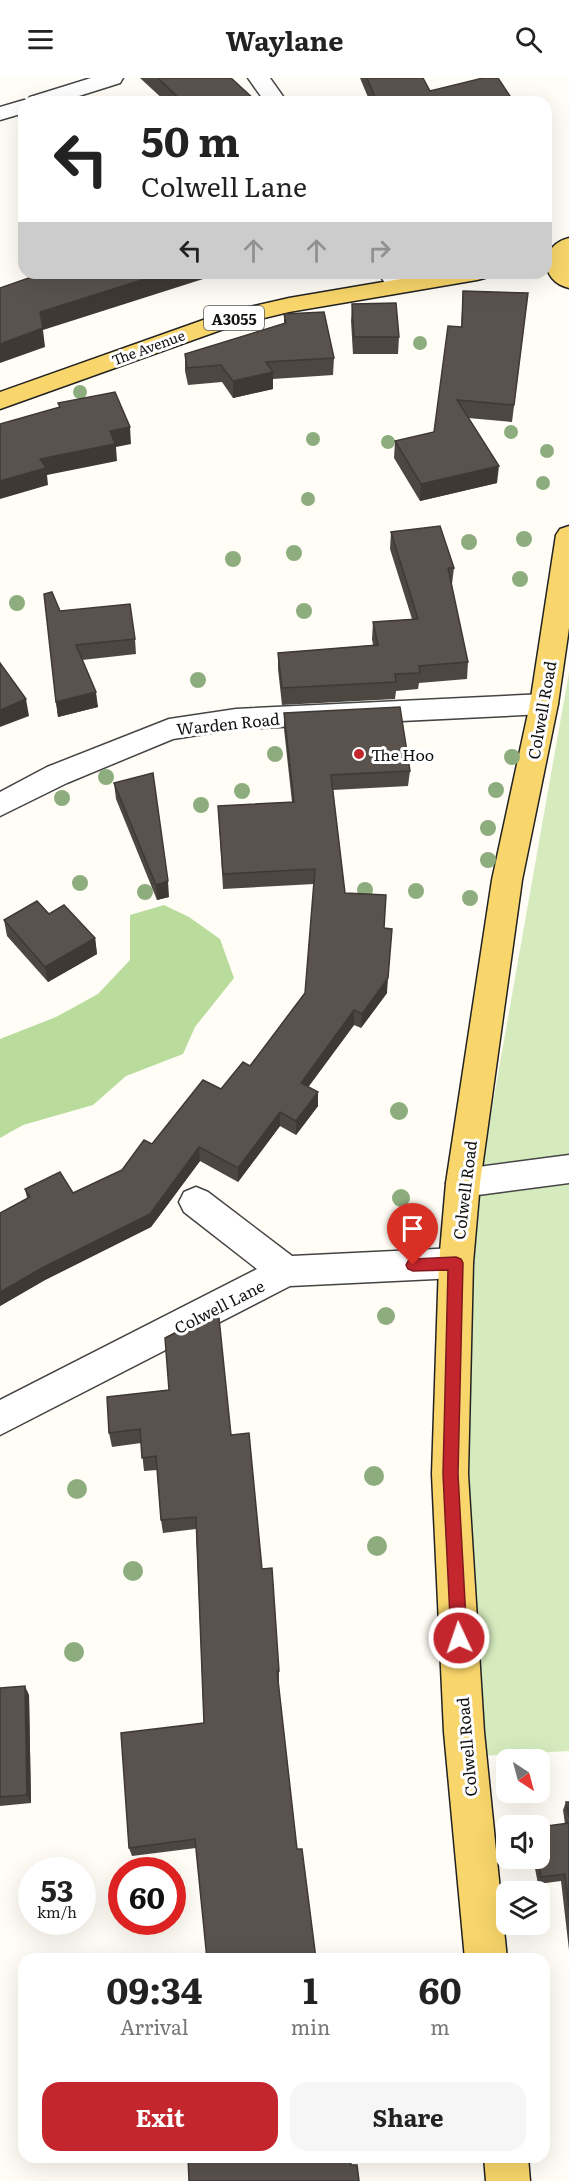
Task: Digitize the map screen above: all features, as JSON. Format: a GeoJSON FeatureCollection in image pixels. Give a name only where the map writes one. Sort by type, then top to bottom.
{"type":"FeatureCollection","features":[{"type":"Feature","properties":{"kind":"main road"},"geometry":{"type":"LineString","coordinates":[[556,256],[558,272],[569,281]]}},
{"type":"Feature","properties":{"kind":"main road","name":"The Avenue"},"geometry":{"type":"LineString","coordinates":[[0,401],[228,319],[394,279]]}},
{"type":"Feature","properties":{"kind":"main road","name":"Colwell Road"},"geometry":{"type":"LineString","coordinates":[[485,1953],[464,1732],[450,1474],[456,1263],[463,1183],[507,880],[544,704],[569,535]]}},
{"type":"Feature","properties":{"kind":"main road"},"geometry":{"type":"LineString","coordinates":[[506,2163],[508,2181]]}},
{"type":"Feature","properties":{"kind":"street"},"geometry":{"type":"LineString","coordinates":[[56,96],[111,78]]}},
{"type":"Feature","properties":{"kind":"street"},"geometry":{"type":"LineString","coordinates":[[259,78],[272,96]]}},
{"type":"Feature","properties":{"kind":"street"},"geometry":{"type":"LineString","coordinates":[[0,114],[18,108]]}},
{"type":"Feature","properties":{"kind":"street","name":"Warden Road"},"geometry":{"type":"LineString","coordinates":[[0,805],[57,775],[169,729],[236,719],[544,704]]}},
{"type":"Feature","properties":{"kind":"street"},"geometry":{"type":"LineString","coordinates":[[463,1183],[569,1168]]}},
{"type":"Feature","properties":{"kind":"street"},"geometry":{"type":"LineString","coordinates":[[196,1202],[286,1271]]}},
{"type":"Feature","properties":{"kind":"street","name":"Colwell Lane"},"geometry":{"type":"LineString","coordinates":[[0,1418],[286,1271],[456,1263]]}},
{"type":"Feature","properties":{"kind":"green space"},"geometry":{"type":"Polygon","coordinates":[[[569,672],[569,1751],[496,1749],[496,1755],[481,1756],[461,1443],[482,1165],[569,672]]]}},
{"type":"Feature","properties":{"kind":"green space"},"geometry":{"type":"Polygon","coordinates":[[[164,905],[189,917],[220,939],[234,978],[195,1027],[183,1054],[126,1076],[93,1105],[23,1125],[0,1138],[0,1039],[56,1017],[98,994],[130,960],[130,915],[164,905]]]}},
{"type":"Feature","properties":{"kind":"building"},"geometry":{"type":"Polygon","coordinates":[[[158,78],[231,78],[251,96],[177,96],[158,78]]]}},
{"type":"Feature","properties":{"kind":"building"},"geometry":{"type":"Polygon","coordinates":[[[367,78],[423,78],[430,91],[483,78],[498,78],[510,96],[374,96],[367,78]]]}},
{"type":"Feature","properties":{"kind":"building"},"geometry":{"type":"Polygon","coordinates":[[[26,279],[145,279],[40,312],[43,328],[0,344],[0,288],[26,279]]]}},
{"type":"Feature","properties":{"kind":"building"},"geometry":{"type":"Polygon","coordinates":[[[463,291],[528,293],[514,405],[457,400],[499,466],[421,484],[395,441],[434,432],[448,326],[462,327],[463,291]]]}},
{"type":"Feature","properties":{"kind":"building"},"geometry":{"type":"Polygon","coordinates":[[[396,303],[399,337],[354,337],[352,304],[396,303]]]}},
{"type":"Feature","properties":{"kind":"building"},"geometry":{"type":"Polygon","coordinates":[[[324,312],[334,358],[266,362],[273,372],[233,381],[221,365],[187,368],[185,354],[286,323],[284,314],[324,312]]]}},
{"type":"Feature","properties":{"kind":"building"},"geometry":{"type":"Polygon","coordinates":[[[115,392],[130,427],[110,431],[115,444],[40,459],[46,468],[0,481],[0,424],[60,407],[58,403],[115,392]]]}},
{"type":"Feature","properties":{"kind":"building"},"geometry":{"type":"Polygon","coordinates":[[[440,526],[454,568],[448,568],[468,662],[419,666],[420,673],[395,674],[396,682],[282,688],[278,653],[378,645],[373,622],[418,619],[391,532],[440,526]]]}},
{"type":"Feature","properties":{"kind":"building"},"geometry":{"type":"Polygon","coordinates":[[[52,592],[60,611],[130,604],[135,639],[76,645],[96,692],[56,702],[44,594],[52,592]]]}},
{"type":"Feature","properties":{"kind":"building"},"geometry":{"type":"Polygon","coordinates":[[[0,663],[26,699],[0,710],[0,663]]]}},
{"type":"Feature","properties":{"kind":"building"},"geometry":{"type":"Polygon","coordinates":[[[400,707],[410,771],[331,775],[345,893],[386,895],[384,928],[392,929],[388,978],[362,1014],[354,1010],[301,1083],[318,1092],[296,1121],[280,1112],[238,1168],[199,1147],[150,1214],[42,1268],[0,1292],[0,1213],[30,1197],[25,1189],[60,1172],[73,1193],[122,1170],[144,1140],[152,1144],[203,1080],[221,1089],[243,1062],[250,1066],[305,993],[315,869],[223,874],[218,806],[294,802],[284,713],[400,707]]]}},
{"type":"Feature","properties":{"kind":"building"},"geometry":{"type":"Polygon","coordinates":[[[153,773],[168,881],[156,885],[114,783],[153,773]]]}},
{"type":"Feature","properties":{"kind":"building"},"geometry":{"type":"Polygon","coordinates":[[[37,901],[49,914],[64,905],[95,938],[45,967],[4,920],[37,901]]]}},
{"type":"Feature","properties":{"kind":"building"},"geometry":{"type":"Polygon","coordinates":[[[219,1318],[231,1435],[249,1433],[262,1569],[272,1568],[279,1671],[277,1671],[297,1849],[302,1849],[315,1953],[206,1953],[195,1839],[129,1848],[121,1733],[204,1723],[196,1517],[161,1520],[156,1456],[142,1458],[140,1429],[109,1433],[107,1397],[169,1390],[165,1338],[200,1320],[219,1318]]]}},
{"type":"Feature","properties":{"kind":"building"},"geometry":{"type":"Polygon","coordinates":[[[25,1686],[27,1795],[0,1797],[0,1688],[25,1686]]]}},
{"type":"Feature","properties":{"kind":"building"},"geometry":{"type":"Polygon","coordinates":[[[569,1823],[569,1908],[565,1874],[541,1877],[540,1869],[550,1869],[550,1826],[569,1823]]]}},
{"type":"Feature","properties":{"kind":"building"},"geometry":{"type":"Polygon","coordinates":[[[188,2163],[351,2163],[351,2165],[357,2165],[359,2181],[189,2181],[188,2163]]]}},
{"type":"Feature","properties":{"kind":"place","name":"The Hoo"},"geometry":{"type":"Point","coordinates":[359,754]}},
{"type":"Feature","properties":{"kind":"route"},"geometry":{"type":"LineString","coordinates":[[413,1265],[456,1263],[450,1474],[459,1638]]}}]}
